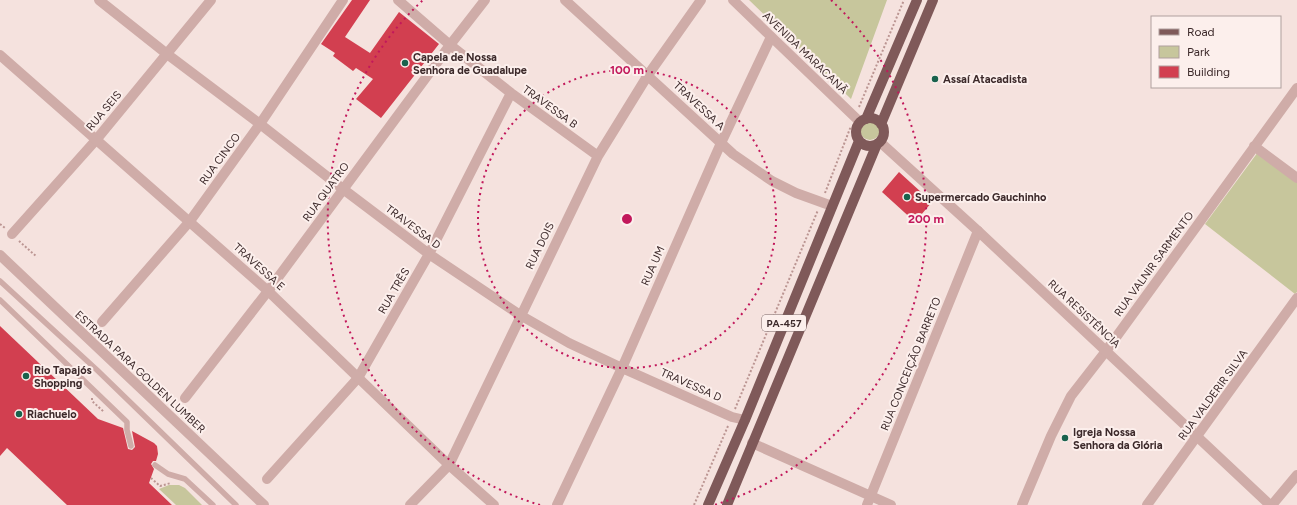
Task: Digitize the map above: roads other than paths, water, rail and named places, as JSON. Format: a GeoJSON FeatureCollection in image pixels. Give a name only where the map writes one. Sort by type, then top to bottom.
{"type":"FeatureCollection","features":[{"type":"Feature","properties":{"kind":"main road","name":"PA-457"},"geometry":{"type":"LineString","coordinates":[[708,505],[745,420],[859,141],[856,131],[860,120],[917,0]]}},
{"type":"Feature","properties":{"kind":"main road","name":"PA-457"},"geometry":{"type":"LineString","coordinates":[[727,505],[878,143],[884,133],[881,124],[933,0]]}},
{"type":"Feature","properties":{"kind":"main road"},"geometry":{"type":"LineString","coordinates":[[860,120],[872,118],[881,124]]}},
{"type":"Feature","properties":{"kind":"main road"},"geometry":{"type":"LineString","coordinates":[[859,141],[867,146],[878,143]]}},
{"type":"Feature","properties":{"kind":"street","name":"TRAVESSA D"},"geometry":{"type":"LineString","coordinates":[[99,0],[342,189],[429,254],[520,315],[569,344],[732,417],[745,420]]}},
{"type":"Feature","properties":{"kind":"street","name":"RUA SEIS"},"geometry":{"type":"LineString","coordinates":[[12,234],[96,140],[211,0]]}},
{"type":"Feature","properties":{"kind":"street","name":"RUA CINCO"},"geometry":{"type":"LineString","coordinates":[[102,322],[190,221],[260,124],[343,0]]}},
{"type":"Feature","properties":{"kind":"street","name":"TRAVESSA B"},"geometry":{"type":"LineString","coordinates":[[398,0],[450,45],[511,93],[598,156]]}},
{"type":"Feature","properties":{"kind":"street","name":"RUA QUATRO"},"geometry":{"type":"LineString","coordinates":[[185,398],[268,291],[342,189],[485,0]]}},
{"type":"Feature","properties":{"kind":"street","name":"TRAVESSA A"},"geometry":{"type":"LineString","coordinates":[[565,0],[721,143],[752,168],[772,181],[796,193],[832,206]]}},
{"type":"Feature","properties":{"kind":"street","name":"RUA DOIS"},"geometry":{"type":"LineString","coordinates":[[410,505],[448,465],[598,156],[648,75],[701,0]]}},
{"type":"Feature","properties":{"kind":"street","name":"AVENIDA MARACANÃ"},"geometry":{"type":"LineString","coordinates":[[733,0],[860,120]]}},
{"type":"Feature","properties":{"kind":"street","name":"RUA UM"},"geometry":{"type":"LineString","coordinates":[[557,505],[622,368],[721,143],[771,37]]}},
{"type":"Feature","properties":{"kind":"street","name":"TRAVESSA E"},"geometry":{"type":"LineString","coordinates":[[0,55],[268,291],[448,465],[494,505]]}},
{"type":"Feature","properties":{"kind":"street","name":"RUA VALNIR SARMENTO"},"geometry":{"type":"LineString","coordinates":[[1022,505],[1061,414],[1071,396],[1106,351],[1297,88]]}},
{"type":"Feature","properties":{"kind":"street","name":"RUA TRÊS"},"geometry":{"type":"LineString","coordinates":[[267,479],[358,378],[429,254],[511,93]]}},
{"type":"Feature","properties":{"kind":"street","name":"RUA RESISTÊNCIA"},"geometry":{"type":"LineString","coordinates":[[878,143],[978,231],[1271,505]]}},
{"type":"Feature","properties":{"kind":"street"},"geometry":{"type":"LineString","coordinates":[[1254,146],[1297,178]]}},
{"type":"Feature","properties":{"kind":"street","name":"RUA CONCEIÇÃO BARRETO"},"geometry":{"type":"LineString","coordinates":[[869,500],[978,231]]}},
{"type":"Feature","properties":{"kind":"street","name":"ESTRADA PARA GOLDEN LUMBER"},"geometry":{"type":"LineString","coordinates":[[0,256],[264,505]]}},
{"type":"Feature","properties":{"kind":"street","name":"RUA VALDERIR SILVA"},"geometry":{"type":"LineString","coordinates":[[1147,505],[1297,298]]}},
{"type":"Feature","properties":{"kind":"street"},"geometry":{"type":"LineString","coordinates":[[752,443],[869,500],[891,505]]}},
{"type":"Feature","properties":{"kind":"street"},"geometry":{"type":"LineString","coordinates":[[1271,505],[1297,475]]}},
{"type":"Feature","properties":{"kind":"lane"},"geometry":{"type":"LineString","coordinates":[[0,281],[97,370],[236,505]]}},
{"type":"Feature","properties":{"kind":"lane"},"geometry":{"type":"LineString","coordinates":[[0,300],[128,422],[127,430],[131,446]]}},
{"type":"Feature","properties":{"kind":"lane"},"geometry":{"type":"LineString","coordinates":[[155,465],[168,474],[185,479],[213,505]]}},
{"type":"Feature","properties":{"kind":"place","name":"Capela de Nossa Senhora de Guadalupe"},"geometry":{"type":"Point","coordinates":[405,63]}},
{"type":"Feature","properties":{"kind":"place","name":"Assaí Atacadista"},"geometry":{"type":"Point","coordinates":[935,79]}},
{"type":"Feature","properties":{"kind":"place","name":"Supermercado Gauchinho"},"geometry":{"type":"Point","coordinates":[907,197]}},
{"type":"Feature","properties":{"kind":"place","name":"Rio Tapajós Shopping"},"geometry":{"type":"Point","coordinates":[26,376]}},
{"type":"Feature","properties":{"kind":"place","name":"Riachuelo"},"geometry":{"type":"Point","coordinates":[19,414]}},
{"type":"Feature","properties":{"kind":"place","name":"Igreja Nossa Senhora da Glória"},"geometry":{"type":"Point","coordinates":[1065,438]}}]}
